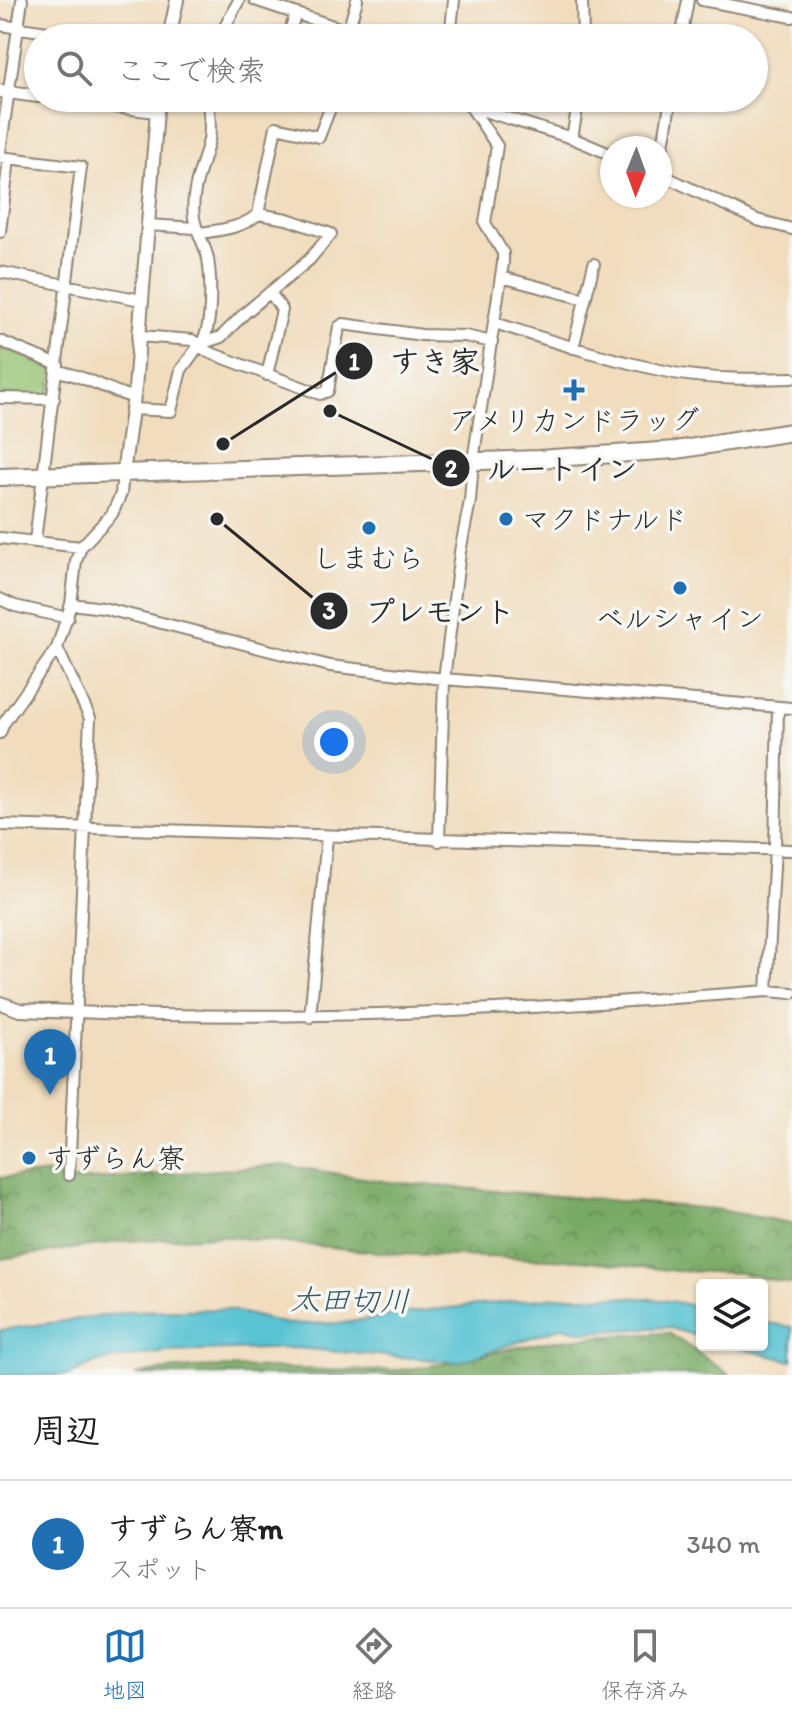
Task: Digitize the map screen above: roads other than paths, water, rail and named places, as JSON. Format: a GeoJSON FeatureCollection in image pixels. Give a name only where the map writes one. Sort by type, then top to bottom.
{"type":"FeatureCollection","features":[{"type":"Feature","properties":{"kind":"main road"},"geometry":{"type":"LineString","coordinates":[[0,477],[651,452],[792,432]]}},
{"type":"Feature","properties":{"kind":"street"},"geometry":{"type":"LineString","coordinates":[[0,232],[4,92],[22,0]]}},
{"type":"Feature","properties":{"kind":"street"},"geometry":{"type":"LineString","coordinates":[[172,24],[177,0]]}},
{"type":"Feature","properties":{"kind":"street"},"geometry":{"type":"LineString","coordinates":[[226,24],[239,0]]}},
{"type":"Feature","properties":{"kind":"street"},"geometry":{"type":"LineString","coordinates":[[255,0],[327,24]]}},
{"type":"Feature","properties":{"kind":"street"},"geometry":{"type":"LineString","coordinates":[[350,24],[357,0]]}},
{"type":"Feature","properties":{"kind":"street"},"geometry":{"type":"LineString","coordinates":[[451,24],[454,0]]}},
{"type":"Feature","properties":{"kind":"street"},"geometry":{"type":"LineString","coordinates":[[582,0],[583,24]]}},
{"type":"Feature","properties":{"kind":"street"},"geometry":{"type":"LineString","coordinates":[[684,24],[688,0]]}},
{"type":"Feature","properties":{"kind":"street"},"geometry":{"type":"LineString","coordinates":[[702,0],[792,17]]}},
{"type":"Feature","properties":{"kind":"street"},"geometry":{"type":"LineString","coordinates":[[292,24],[296,14]]}},
{"type":"Feature","properties":{"kind":"street"},"geometry":{"type":"LineString","coordinates":[[0,25],[24,29]]}},
{"type":"Feature","properties":{"kind":"street"},"geometry":{"type":"LineString","coordinates":[[4,92],[24,94]]}},
{"type":"Feature","properties":{"kind":"street"},"geometry":{"type":"LineString","coordinates":[[0,733],[57,648],[68,618],[72,580],[81,547],[112,514],[121,494],[139,336],[156,112]]}},
{"type":"Feature","properties":{"kind":"street"},"geometry":{"type":"LineString","coordinates":[[0,341],[76,374],[132,403],[171,411],[181,370],[206,337],[208,260],[194,199],[211,126],[210,112]]}},
{"type":"Feature","properties":{"kind":"street"},"geometry":{"type":"LineString","coordinates":[[147,225],[199,230],[229,228],[248,221],[258,214],[276,127],[319,137],[329,112]]}},
{"type":"Feature","properties":{"kind":"street"},"geometry":{"type":"LineString","coordinates":[[439,841],[444,679],[503,253],[485,223],[497,146],[474,112]]}},
{"type":"Feature","properties":{"kind":"street"},"geometry":{"type":"LineString","coordinates":[[485,112],[572,138],[600,150]]}},
{"type":"Feature","properties":{"kind":"street"},"geometry":{"type":"LineString","coordinates":[[572,138],[577,112]]}},
{"type":"Feature","properties":{"kind":"street"},"geometry":{"type":"LineString","coordinates":[[665,136],[669,112]]}},
{"type":"Feature","properties":{"kind":"street"},"geometry":{"type":"LineString","coordinates":[[3,156],[81,167],[35,541]]}},
{"type":"Feature","properties":{"kind":"street"},"geometry":{"type":"LineString","coordinates":[[672,180],[757,220],[792,229]]}},
{"type":"Feature","properties":{"kind":"street"},"geometry":{"type":"LineString","coordinates":[[200,344],[221,337],[317,252],[331,234],[287,219],[258,214]]}},
{"type":"Feature","properties":{"kind":"street"},"geometry":{"type":"LineString","coordinates":[[573,348],[594,264]]}},
{"type":"Feature","properties":{"kind":"street"},"geometry":{"type":"LineString","coordinates":[[0,272],[141,300]]}},
{"type":"Feature","properties":{"kind":"street"},"geometry":{"type":"LineString","coordinates":[[501,277],[585,299]]}},
{"type":"Feature","properties":{"kind":"street"},"geometry":{"type":"LineString","coordinates":[[267,375],[282,310],[270,292]]}},
{"type":"Feature","properties":{"kind":"street"},"geometry":{"type":"LineString","coordinates":[[495,323],[608,359],[676,373],[730,379],[792,378]]}},
{"type":"Feature","properties":{"kind":"street"},"geometry":{"type":"LineString","coordinates":[[139,336],[192,340],[208,352],[324,394],[328,391],[339,327],[343,324],[422,335],[465,336],[492,342]]}},
{"type":"Feature","properties":{"kind":"street"},"geometry":{"type":"LineString","coordinates":[[0,398],[54,399]]}},
{"type":"Feature","properties":{"kind":"street"},"geometry":{"type":"LineString","coordinates":[[0,538],[81,547]]}},
{"type":"Feature","properties":{"kind":"street"},"geometry":{"type":"LineString","coordinates":[[0,599],[15,606],[68,618]]}},
{"type":"Feature","properties":{"kind":"street"},"geometry":{"type":"LineString","coordinates":[[71,604],[103,608],[330,666],[444,679],[792,708]]}},
{"type":"Feature","properties":{"kind":"street"},"geometry":{"type":"LineString","coordinates":[[57,648],[90,718],[69,1175]]}},
{"type":"Feature","properties":{"kind":"street"},"geometry":{"type":"LineString","coordinates":[[767,991],[775,849],[778,708]]}},
{"type":"Feature","properties":{"kind":"street"},"geometry":{"type":"LineString","coordinates":[[0,825],[792,850]]}},
{"type":"Feature","properties":{"kind":"street"},"geometry":{"type":"LineString","coordinates":[[310,1017],[327,837]]}},
{"type":"Feature","properties":{"kind":"street"},"geometry":{"type":"LineString","coordinates":[[0,1003],[20,1010],[169,1016],[310,1017],[497,1009],[767,991],[792,993]]}},
{"type":"Feature","properties":{"kind":"water"},"geometry":{"type":"Polygon","coordinates":[[[569,1296],[653,1299],[696,1306],[696,1336],[668,1327],[584,1332],[562,1327],[459,1362],[295,1348],[166,1352],[97,1362],[70,1375],[0,1375],[0,1330],[136,1311],[226,1309],[287,1324],[343,1323],[429,1310],[569,1296]]]}},
{"type":"Feature","properties":{"kind":"water"},"geometry":{"type":"Polygon","coordinates":[[[768,1323],[792,1327],[792,1361],[751,1351],[768,1351],[768,1323]]]}},
{"type":"Feature","properties":{"kind":"place","name":"アメリカンドラッグ"},"geometry":{"type":"Point","coordinates":[574,390]}},
{"type":"Feature","properties":{"kind":"place","name":"ルートイン"},"geometry":{"type":"Point","coordinates":[330,411]}},
{"type":"Feature","properties":{"kind":"place","name":"すき家"},"geometry":{"type":"Point","coordinates":[223,444]}},
{"type":"Feature","properties":{"kind":"place","name":"プレモント"},"geometry":{"type":"Point","coordinates":[217,519]}},
{"type":"Feature","properties":{"kind":"place","name":"マクドナルド"},"geometry":{"type":"Point","coordinates":[506,519]}},
{"type":"Feature","properties":{"kind":"place","name":"しまむら"},"geometry":{"type":"Point","coordinates":[369,528]}},
{"type":"Feature","properties":{"kind":"place","name":"ベルシャイン"},"geometry":{"type":"Point","coordinates":[680,588]}},
{"type":"Feature","properties":{"kind":"place","name":"すずらん寮m"},"geometry":{"type":"Point","coordinates":[50,1095]}},
{"type":"Feature","properties":{"kind":"place","name":"すずらん寮"},"geometry":{"type":"Point","coordinates":[29,1158]}},
{"type":"Feature","properties":{"kind":"water label","name":"太田切川"},"geometry":{"type":"Point","coordinates":[350,1300]}}]}
